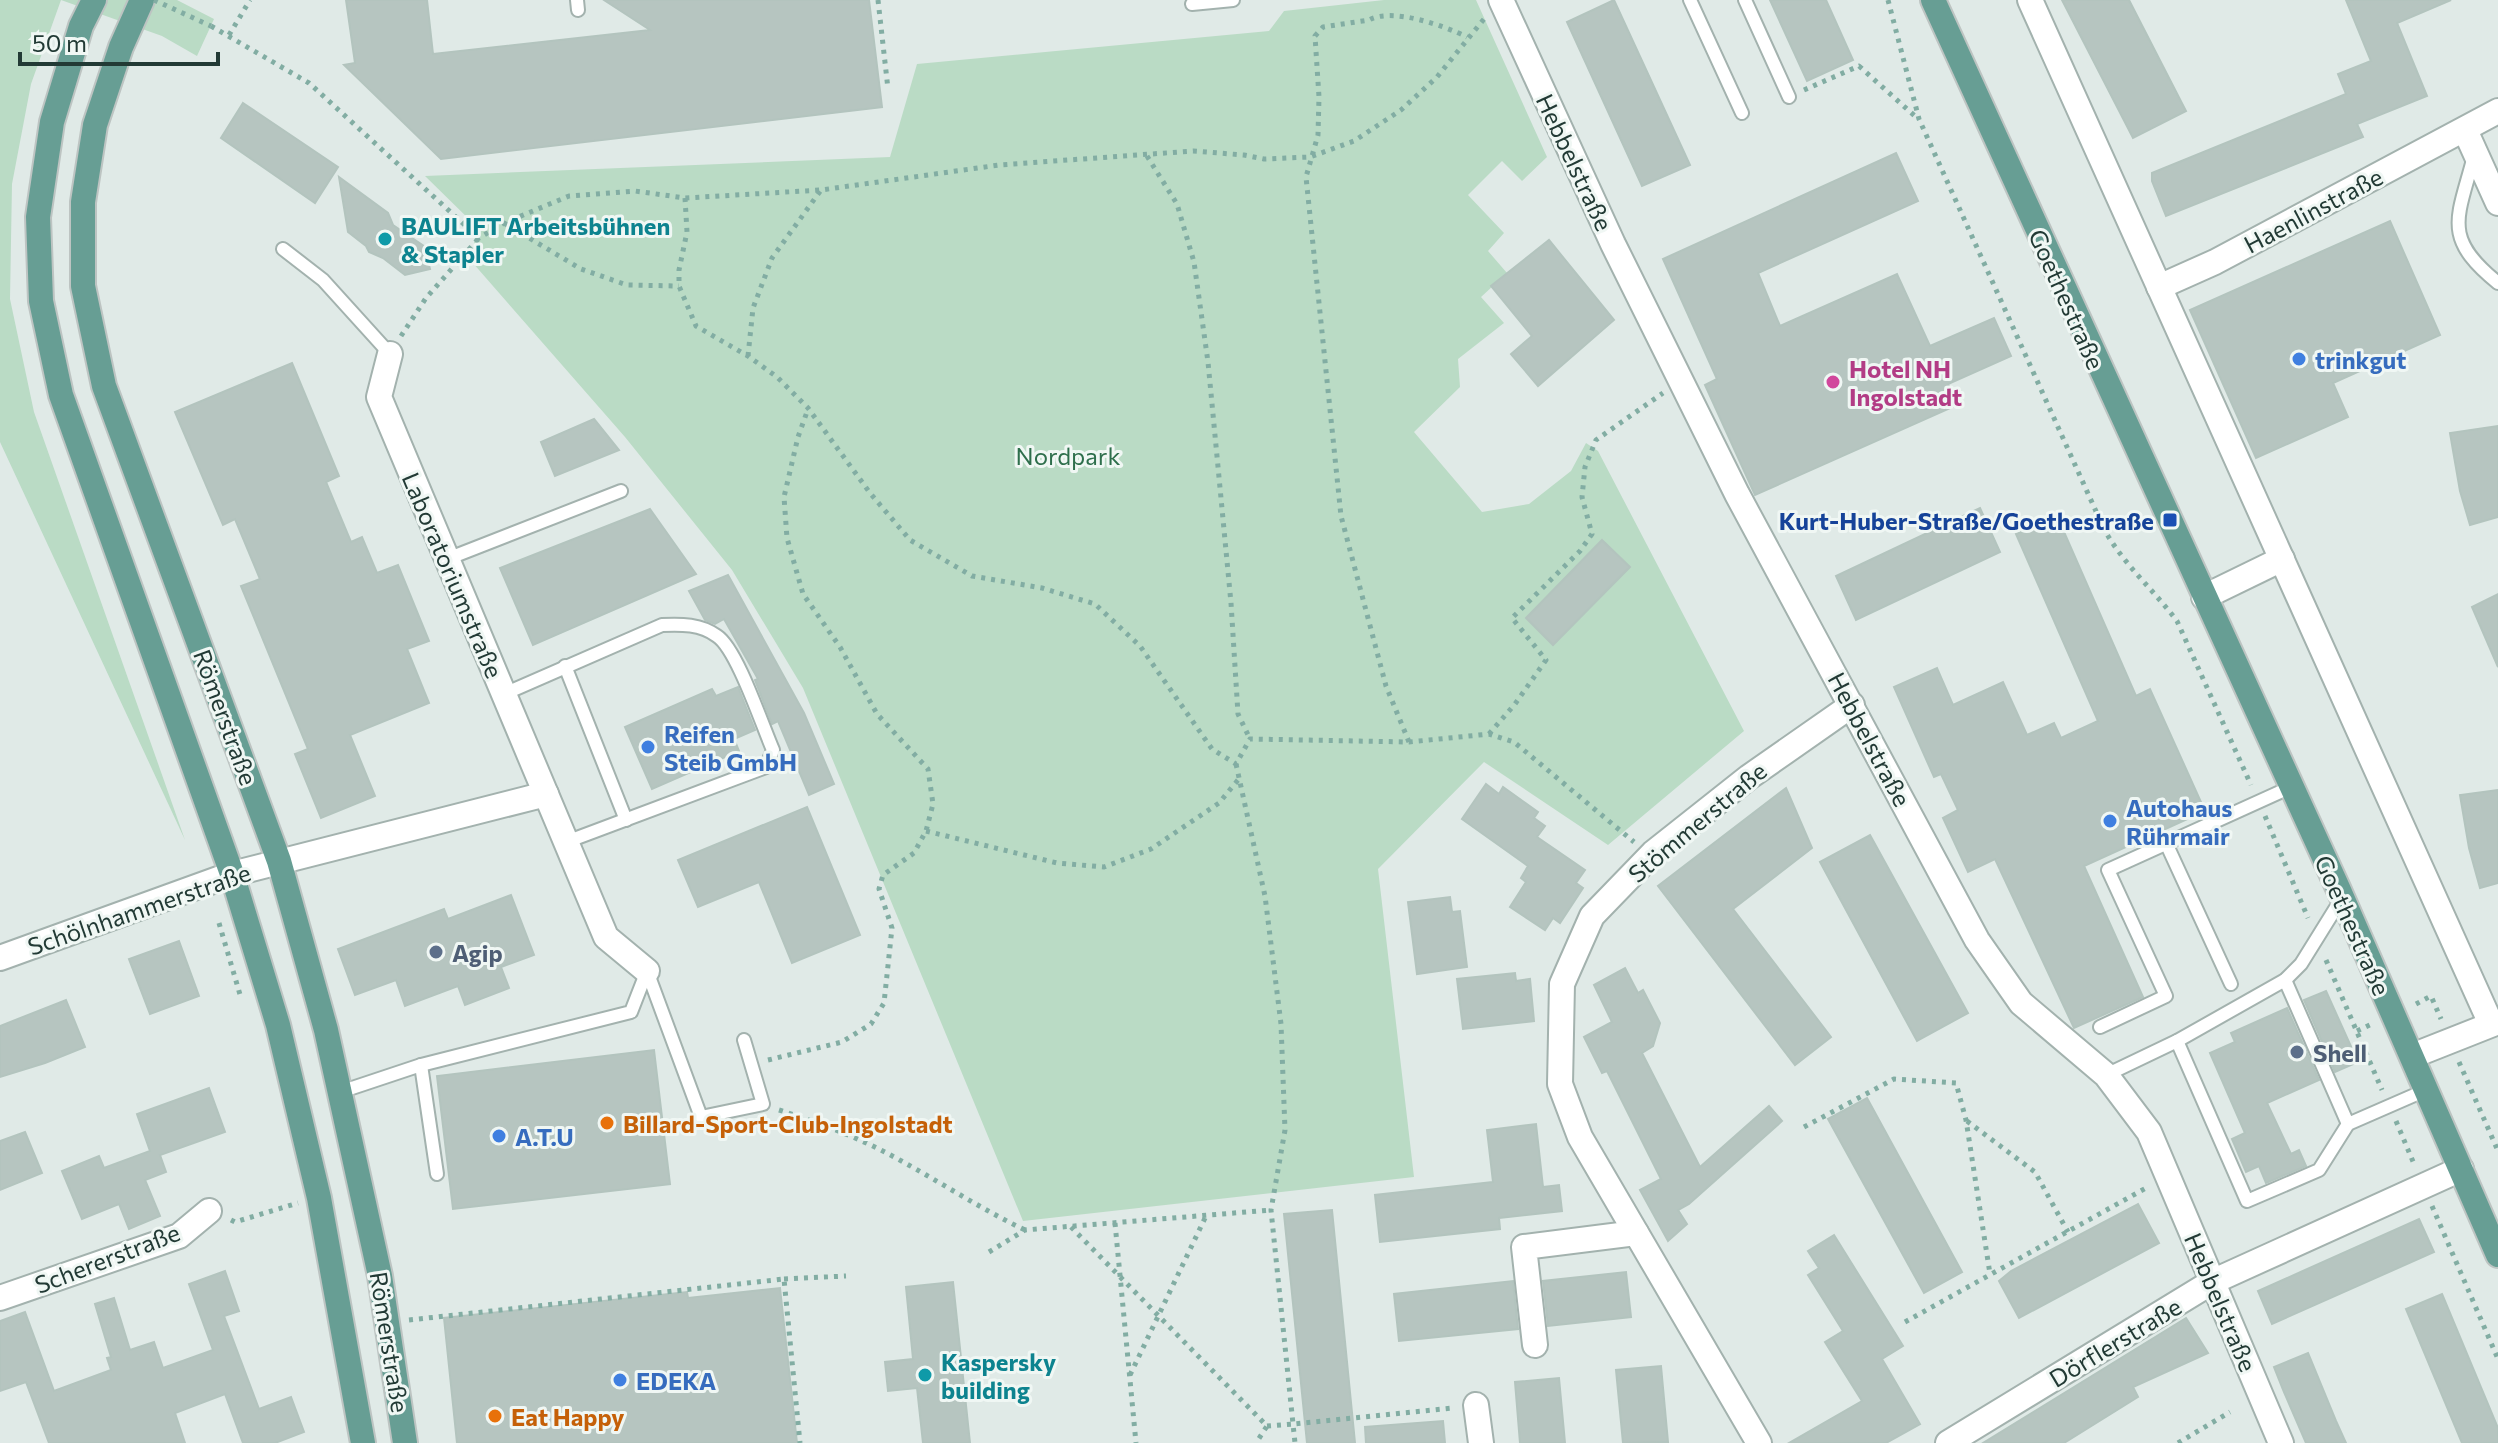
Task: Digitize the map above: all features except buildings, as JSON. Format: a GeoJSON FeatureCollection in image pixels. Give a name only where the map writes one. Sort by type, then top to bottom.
{"type":"FeatureCollection","features":[{"type":"Feature","properties":{"kind":"main road","name":"Römerstraße"},"geometry":{"type":"LineString","coordinates":[[94,0],[81,26],[52,122],[38,217],[41,301],[61,395],[223,877],[278,1025],[319,1198],[363,1443]]}},
{"type":"Feature","properties":{"kind":"main road","name":"Römerstraße"},"geometry":{"type":"LineString","coordinates":[[142,0],[121,47],[95,125],[83,202],[83,286],[104,386],[279,861],[326,1030],[380,1276],[405,1443]]}},
{"type":"Feature","properties":{"kind":"main road","name":"Goethestraße"},"geometry":{"type":"LineString","coordinates":[[1933,0],[2342,898],[2498,1255]]}},
{"type":"Feature","properties":{"kind":"street","name":"Hebbelstraße"},"geometry":{"type":"LineString","coordinates":[[1502,0],[1613,244],[1737,494],[1977,940],[2021,1003],[2106,1075],[2149,1132],[2276,1441]]}},
{"type":"Feature","properties":{"kind":"street"},"geometry":{"type":"LineString","coordinates":[[2030,0],[2495,1023],[2412,1056]]}},
{"type":"Feature","properties":{"kind":"street","name":"Haenlinstraße"},"geometry":{"type":"LineString","coordinates":[[2159,287],[2470,141],[2498,111]]}},
{"type":"Feature","properties":{"kind":"street"},"geometry":{"type":"LineString","coordinates":[[2470,141],[2498,203]]}},
{"type":"Feature","properties":{"kind":"street","name":"Laboratoriumstraße"},"geometry":{"type":"LineString","coordinates":[[390,354],[379,397],[606,937],[647,971]]}},
{"type":"Feature","properties":{"kind":"street"},"geometry":{"type":"LineString","coordinates":[[2204,597],[2282,559]]}},
{"type":"Feature","properties":{"kind":"street","name":"Stömmerstraße"},"geometry":{"type":"LineString","coordinates":[[1759,1443],[1580,1137],[1560,1084],[1562,984],[1592,916],[1651,855],[1749,777],[1852,705]]}},
{"type":"Feature","properties":{"kind":"street"},"geometry":{"type":"LineString","coordinates":[[279,861],[546,794]]}},
{"type":"Feature","properties":{"kind":"street","name":"Schölnhammerstraße"},"geometry":{"type":"LineString","coordinates":[[0,958],[223,877],[279,861]]}},
{"type":"Feature","properties":{"kind":"street","name":"Dörflerstraße"},"geometry":{"type":"LineString","coordinates":[[1948,1443],[2212,1282],[2461,1169]]}},
{"type":"Feature","properties":{"kind":"street","name":"Schererstraße"},"geometry":{"type":"LineString","coordinates":[[0,1298],[179,1236],[209,1211]]}},
{"type":"Feature","properties":{"kind":"street"},"geometry":{"type":"LineString","coordinates":[[1535,1345],[1524,1247],[1636,1233]]}},
{"type":"Feature","properties":{"kind":"street"},"geometry":{"type":"LineString","coordinates":[[1476,1405],[1481,1443]]}},
{"type":"Feature","properties":{"kind":"lane"},"geometry":{"type":"LineString","coordinates":[[1192,4],[1233,0]]}},
{"type":"Feature","properties":{"kind":"lane"},"geometry":{"type":"LineString","coordinates":[[1690,0],[1742,113]]}},
{"type":"Feature","properties":{"kind":"lane"},"geometry":{"type":"LineString","coordinates":[[1745,0],[1789,97]]}},
{"type":"Feature","properties":{"kind":"lane"},"geometry":{"type":"LineString","coordinates":[[2470,141],[2457,220],[2460,243],[2498,283]]}},
{"type":"Feature","properties":{"kind":"lane"},"geometry":{"type":"LineString","coordinates":[[283,249],[323,280],[390,354]]}},
{"type":"Feature","properties":{"kind":"lane"},"geometry":{"type":"LineString","coordinates":[[447,559],[621,491]]}},
{"type":"Feature","properties":{"kind":"lane"},"geometry":{"type":"LineString","coordinates":[[504,694],[662,625],[689,624],[718,636],[733,657],[773,750],[766,767],[566,842]]}},
{"type":"Feature","properties":{"kind":"lane"},"geometry":{"type":"LineString","coordinates":[[565,666],[626,820]]}},
{"type":"Feature","properties":{"kind":"lane"},"geometry":{"type":"LineString","coordinates":[[2100,1027],[2166,996],[2108,870],[2291,787]]}},
{"type":"Feature","properties":{"kind":"lane"},"geometry":{"type":"LineString","coordinates":[[2166,843],[2231,984]]}},
{"type":"Feature","properties":{"kind":"lane"},"geometry":{"type":"LineString","coordinates":[[2106,1075],[2177,1041],[2285,980],[2301,964],[2342,898]]}},
{"type":"Feature","properties":{"kind":"lane"},"geometry":{"type":"LineString","coordinates":[[647,971],[701,1117],[763,1104],[744,1040]]}},
{"type":"Feature","properties":{"kind":"lane"},"geometry":{"type":"LineString","coordinates":[[340,1092],[421,1065],[631,1012],[647,971]]}},
{"type":"Feature","properties":{"kind":"lane"},"geometry":{"type":"LineString","coordinates":[[2285,980],[2348,1124]]}},
{"type":"Feature","properties":{"kind":"lane"},"geometry":{"type":"LineString","coordinates":[[2177,1041],[2247,1201],[2319,1170],[2348,1124],[2426,1090]]}},
{"type":"Feature","properties":{"kind":"lane"},"geometry":{"type":"LineString","coordinates":[[421,1065],[437,1174]]}},
{"type":"Feature","properties":{"kind":"path"},"geometry":{"type":"LineString","coordinates":[[154,0],[229,35],[309,83],[479,238]]}},
{"type":"Feature","properties":{"kind":"path"},"geometry":{"type":"LineString","coordinates":[[229,35],[250,0]]}},
{"type":"Feature","properties":{"kind":"path"},"geometry":{"type":"LineString","coordinates":[[878,0],[888,89]]}},
{"type":"Feature","properties":{"kind":"path"},"geometry":{"type":"LineString","coordinates":[[390,354],[426,298],[479,238],[504,223],[569,196],[635,191],[685,198],[821,190],[999,165],[1193,151],[1264,159],[1310,157],[1354,141],[1401,110],[1437,77],[1467,37],[1502,0]]}},
{"type":"Feature","properties":{"kind":"path"},"geometry":{"type":"LineString","coordinates":[[1888,0],[1919,119],[2104,529],[2117,553],[2177,621],[2259,802],[2498,1359]]}},
{"type":"Feature","properties":{"kind":"path"},"geometry":{"type":"LineString","coordinates":[[1409,742],[1386,686],[1341,516],[1306,177],[1318,135],[1315,36],[1323,27],[1374,17],[1394,17],[1446,27],[1467,37]]}},
{"type":"Feature","properties":{"kind":"path"},"geometry":{"type":"LineString","coordinates":[[1789,97],[1859,66],[1919,119]]}},
{"type":"Feature","properties":{"kind":"path"},"geometry":{"type":"LineString","coordinates":[[1147,156],[1177,204],[1194,262],[1211,392],[1238,714],[1250,739]]}},
{"type":"Feature","properties":{"kind":"path"},"geometry":{"type":"LineString","coordinates":[[748,356],[753,308],[772,258],[821,190]]}},
{"type":"Feature","properties":{"kind":"path"},"geometry":{"type":"LineString","coordinates":[[685,198],[687,232],[679,286],[696,326],[777,377],[808,408],[870,493],[910,540],[972,576],[1042,588],[1095,604],[1140,646],[1212,749],[1236,764]]}},
{"type":"Feature","properties":{"kind":"path"},"geometry":{"type":"LineString","coordinates":[[504,223],[581,269],[627,285],[679,286]]}},
{"type":"Feature","properties":{"kind":"path"},"geometry":{"type":"LineString","coordinates":[[1489,734],[1546,660],[1512,618],[1580,551],[1592,534],[1582,497],[1585,467],[1596,440],[1680,381]]}},
{"type":"Feature","properties":{"kind":"path"},"geometry":{"type":"LineString","coordinates":[[751,1063],[842,1042],[871,1024],[884,1003],[892,928],[879,889],[883,875],[914,853],[926,831],[933,804],[928,769],[877,714],[840,647],[803,594],[787,538],[784,497],[808,408]]}},
{"type":"Feature","properties":{"kind":"path"},"geometry":{"type":"LineString","coordinates":[[1250,739],[1409,742],[1489,734],[1514,742],[1651,855]]}},
{"type":"Feature","properties":{"kind":"path"},"geometry":{"type":"LineString","coordinates":[[1250,739],[1236,764],[1265,896],[1281,1024],[1285,1130],[1271,1210],[1295,1443]]}},
{"type":"Feature","properties":{"kind":"path"},"geometry":{"type":"LineString","coordinates":[[926,831],[1057,863],[1104,867],[1151,849],[1219,803],[1239,779]]}},
{"type":"Feature","properties":{"kind":"path"},"geometry":{"type":"LineString","coordinates":[[223,877],[221,937],[243,1004]]}},
{"type":"Feature","properties":{"kind":"path"},"geometry":{"type":"LineString","coordinates":[[2450,1041],[2498,1151]]}},
{"type":"Feature","properties":{"kind":"path"},"geometry":{"type":"LineString","coordinates":[[1804,1127],[1894,1079],[1956,1083],[1966,1120],[1990,1274]]}},
{"type":"Feature","properties":{"kind":"path"},"geometry":{"type":"LineString","coordinates":[[763,1104],[827,1125],[903,1161],[989,1213],[1025,1230]]}},
{"type":"Feature","properties":{"kind":"path"},"geometry":{"type":"LineString","coordinates":[[1966,1120],[2035,1172],[2068,1232]]}},
{"type":"Feature","properties":{"kind":"path"},"geometry":{"type":"LineString","coordinates":[[1905,1322],[2168,1176]]}},
{"type":"Feature","properties":{"kind":"path"},"geometry":{"type":"LineString","coordinates":[[291,1190],[297,1219]]}},
{"type":"Feature","properties":{"kind":"path"},"geometry":{"type":"LineString","coordinates":[[209,1211],[235,1222],[319,1198]]}},
{"type":"Feature","properties":{"kind":"path"},"geometry":{"type":"LineString","coordinates":[[989,1252],[1025,1230],[1271,1210]]}},
{"type":"Feature","properties":{"kind":"path"},"geometry":{"type":"LineString","coordinates":[[1130,1376],[1206,1216]]}},
{"type":"Feature","properties":{"kind":"path"},"geometry":{"type":"LineString","coordinates":[[1115,1223],[1136,1443]]}},
{"type":"Feature","properties":{"kind":"path"},"geometry":{"type":"LineString","coordinates":[[1071,1227],[1267,1426],[1476,1405]]}},
{"type":"Feature","properties":{"kind":"path"},"geometry":{"type":"LineString","coordinates":[[404,1321],[784,1279],[846,1276]]}},
{"type":"Feature","properties":{"kind":"path"},"geometry":{"type":"LineString","coordinates":[[784,1279],[800,1443]]}},
{"type":"Feature","properties":{"kind":"path"},"geometry":{"type":"LineString","coordinates":[[2178,1443],[2230,1412]]}},
{"type":"Feature","properties":{"kind":"path"},"geometry":{"type":"LineString","coordinates":[[1256,1443],[1267,1426]]}},
{"type":"Feature","properties":{"kind":"green space"},"geometry":{"type":"Polygon","coordinates":[[[0,0],[61,0],[31,84],[12,184],[10,299],[34,412],[185,840],[0,442],[0,0]]]}},
{"type":"Feature","properties":{"kind":"green space"},"geometry":{"type":"Polygon","coordinates":[[[61,0],[177,0],[214,19],[197,56],[162,36],[61,0]]]}},
{"type":"Feature","properties":{"kind":"green space","name":"Nordpark"},"geometry":{"type":"Polygon","coordinates":[[[1384,0],[1476,0],[1547,157],[1522,181],[1502,161],[1468,195],[1504,233],[1488,251],[1507,273],[1481,297],[1504,323],[1458,359],[1460,387],[1414,432],[1482,512],[1529,504],[1571,471],[1586,443],[1598,451],[1744,731],[1608,845],[1484,762],[1378,869],[1414,1177],[1023,1221],[803,688],[732,570],[625,437],[472,262],[476,226],[425,176],[890,157],[917,64],[1269,31],[1284,11],[1384,0]]]}},
{"type":"Feature","properties":{"kind":"place","name":"BAULIFT Arbeitsbühnen & Stapler"},"geometry":{"type":"Point","coordinates":[385,239]}},
{"type":"Feature","properties":{"kind":"place","name":"trinkgut"},"geometry":{"type":"Point","coordinates":[2299,359]}},
{"type":"Feature","properties":{"kind":"place","name":"Hotel NH Ingolstadt"},"geometry":{"type":"Point","coordinates":[1833,382]}},
{"type":"Feature","properties":{"kind":"place","name":"Kurt-Huber-Straße/Goethestraße"},"geometry":{"type":"Point","coordinates":[2170,520]}},
{"type":"Feature","properties":{"kind":"place","name":"Reifen Steib GmbH"},"geometry":{"type":"Point","coordinates":[648,747]}},
{"type":"Feature","properties":{"kind":"place","name":"Autohaus Rührmair"},"geometry":{"type":"Point","coordinates":[2110,821]}},
{"type":"Feature","properties":{"kind":"place","name":"Agip"},"geometry":{"type":"Point","coordinates":[436,952]}},
{"type":"Feature","properties":{"kind":"place","name":"Shell"},"geometry":{"type":"Point","coordinates":[2297,1052]}},
{"type":"Feature","properties":{"kind":"place","name":"Billard-Sport-Club-Ingolstadt"},"geometry":{"type":"Point","coordinates":[607,1123]}},
{"type":"Feature","properties":{"kind":"place","name":"A.T.U"},"geometry":{"type":"Point","coordinates":[499,1136]}},
{"type":"Feature","properties":{"kind":"place","name":"Kaspersky building"},"geometry":{"type":"Point","coordinates":[925,1375]}},
{"type":"Feature","properties":{"kind":"place","name":"EDEKA"},"geometry":{"type":"Point","coordinates":[620,1380]}},
{"type":"Feature","properties":{"kind":"place","name":"Eat Happy"},"geometry":{"type":"Point","coordinates":[495,1416]}}]}
